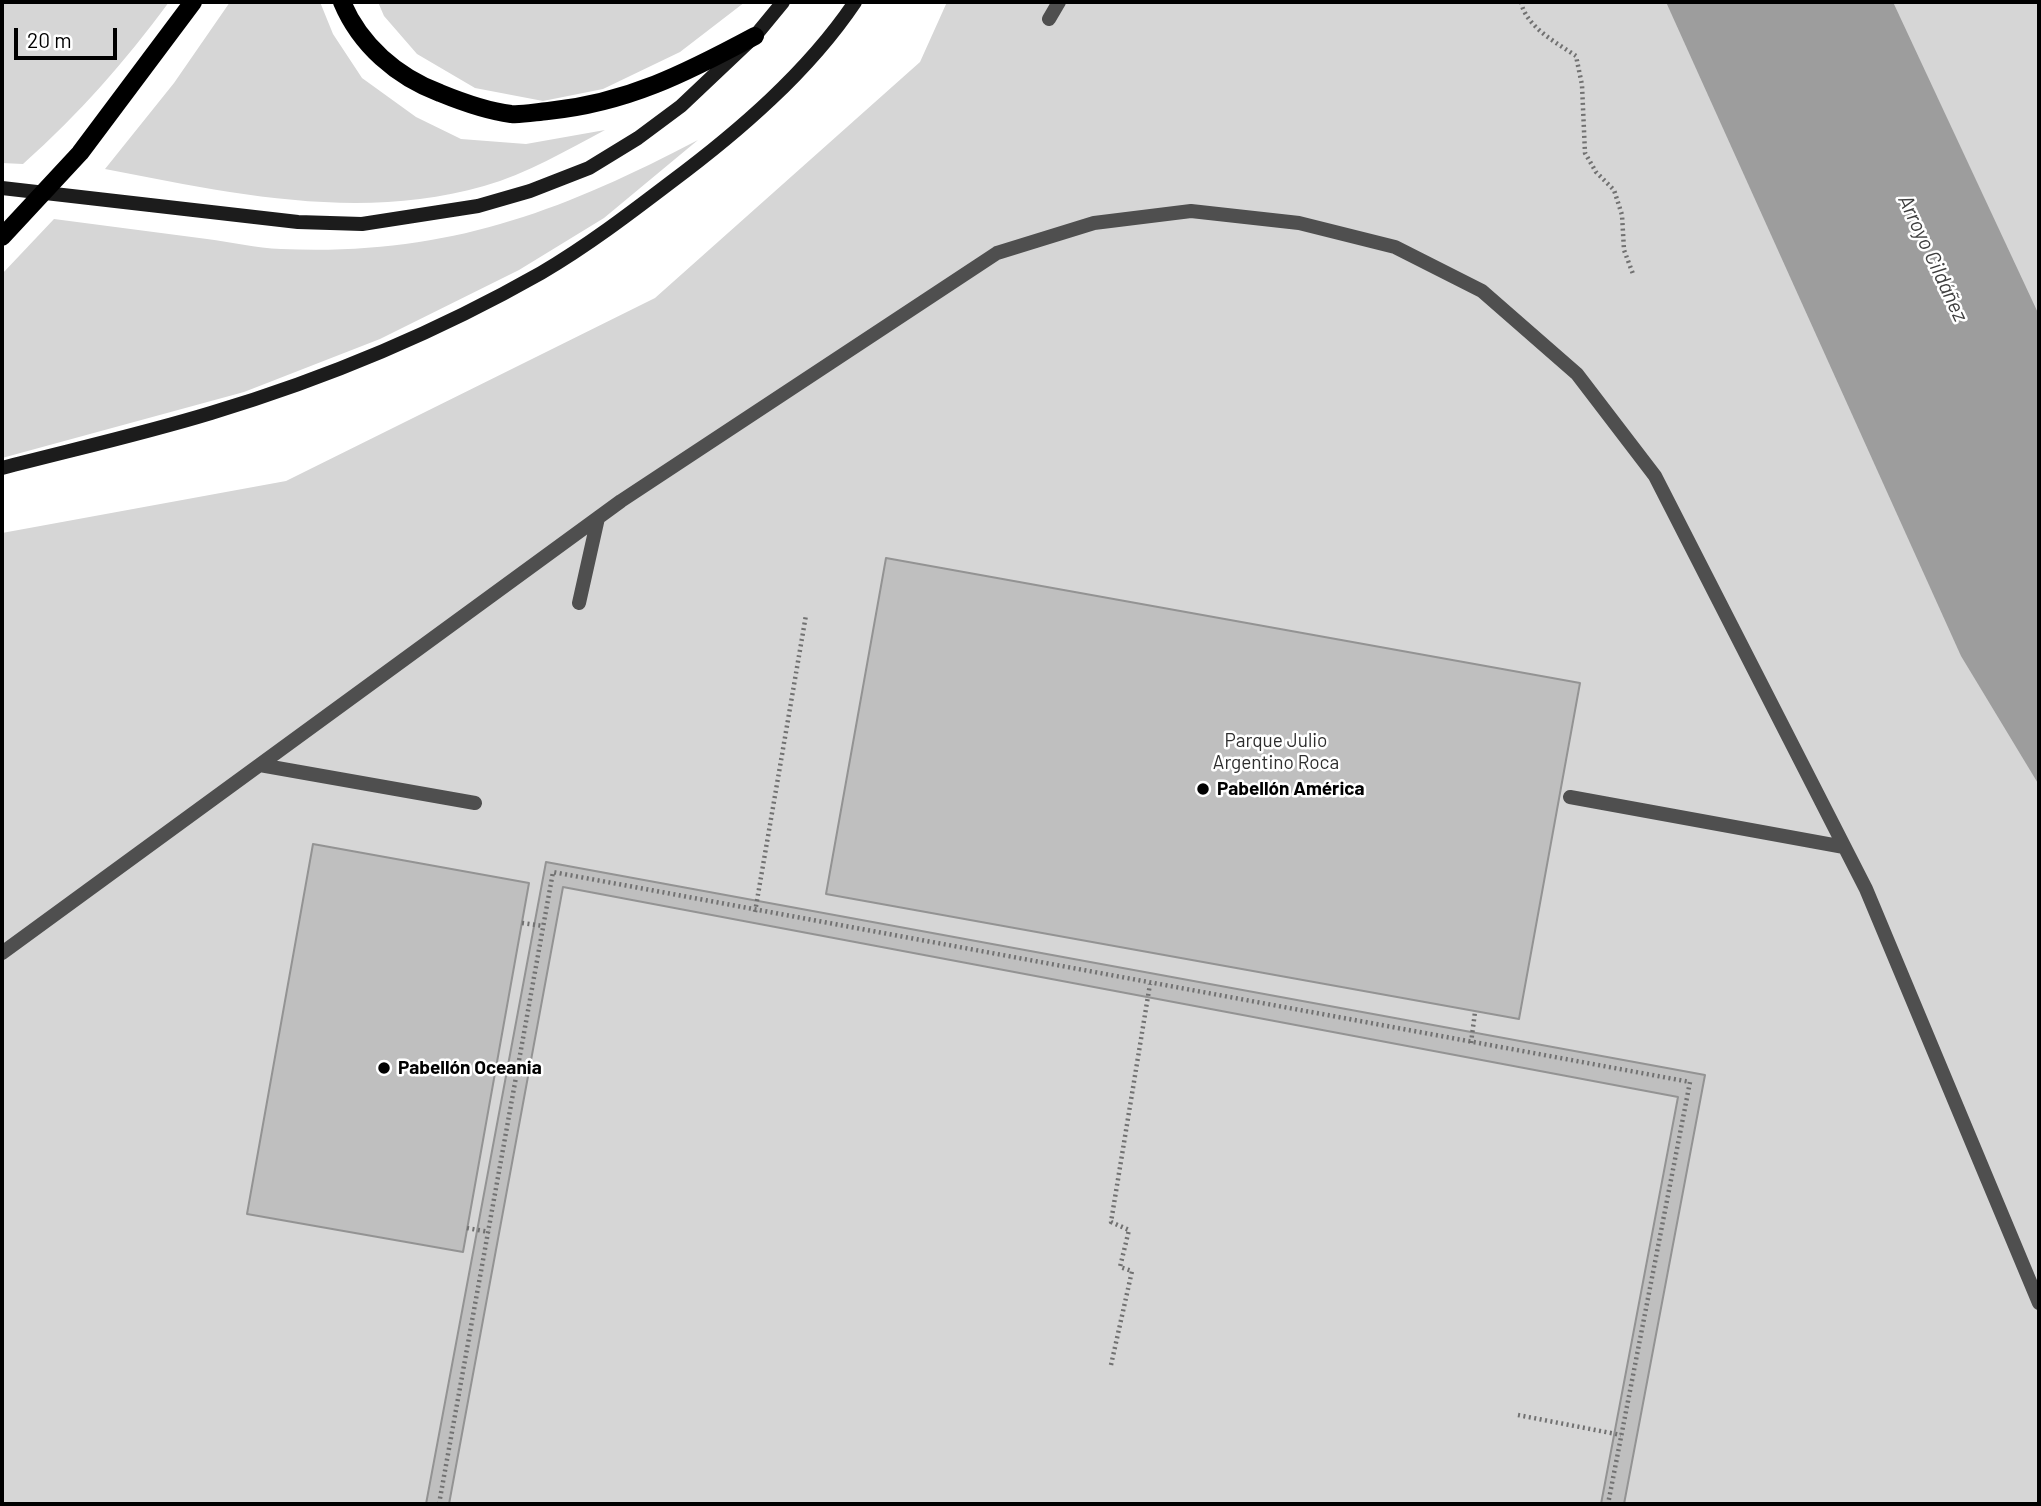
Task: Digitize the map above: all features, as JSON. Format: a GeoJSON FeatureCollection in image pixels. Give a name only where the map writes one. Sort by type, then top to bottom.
{"type":"FeatureCollection","features":[{"type":"Feature","properties":{"kind":"main road"},"geometry":{"type":"LineString","coordinates":[[2,237],[80,153],[193,2]]}},
{"type":"Feature","properties":{"kind":"main road"},"geometry":{"type":"LineString","coordinates":[[342,2],[352,24],[378,55],[413,83],[464,102],[513,114],[565,109],[622,98],[677,78],[755,36]]}},
{"type":"Feature","properties":{"kind":"main road"},"geometry":{"type":"LineString","coordinates":[[2,188],[298,222],[362,224],[443,213],[530,191],[590,168],[638,138],[681,106],[755,36],[783,2]]}},
{"type":"Feature","properties":{"kind":"main road"},"geometry":{"type":"LineString","coordinates":[[2,468],[212,413],[443,323],[541,273],[604,233],[707,155],[809,59],[855,2]]}},
{"type":"Feature","properties":{"kind":"lane"},"geometry":{"type":"LineString","coordinates":[[1049,19],[1059,2]]}},
{"type":"Feature","properties":{"kind":"lane"},"geometry":{"type":"LineString","coordinates":[[2,953],[598,518],[997,253],[1094,223],[1191,211],[1299,223],[1383,244],[1482,290],[1577,374],[1655,476],[1866,889],[2039,1303]]}},
{"type":"Feature","properties":{"kind":"lane"},"geometry":{"type":"LineString","coordinates":[[579,604],[598,518]]}},
{"type":"Feature","properties":{"kind":"lane"},"geometry":{"type":"LineString","coordinates":[[260,765],[475,803]]}},
{"type":"Feature","properties":{"kind":"lane"},"geometry":{"type":"LineString","coordinates":[[1570,797],[1844,846]]}},
{"type":"Feature","properties":{"kind":"path"},"geometry":{"type":"LineString","coordinates":[[1521,2],[1522,9],[1541,32],[1576,56],[1583,85],[1585,153],[1596,172],[1614,190],[1622,215],[1624,250],[1633,275]]}},
{"type":"Feature","properties":{"kind":"path"},"geometry":{"type":"LineString","coordinates":[[755,912],[806,615]]}},
{"type":"Feature","properties":{"kind":"path"},"geometry":{"type":"LineString","coordinates":[[439,1504],[553,872],[755,912],[1689,1082],[1608,1504]]}},
{"type":"Feature","properties":{"kind":"path"},"geometry":{"type":"LineString","coordinates":[[522,923],[543,926]]}},
{"type":"Feature","properties":{"kind":"path"},"geometry":{"type":"LineString","coordinates":[[1111,1365],[1132,1271],[1120,1267],[1129,1230],[1111,1222],[1150,984]]}},
{"type":"Feature","properties":{"kind":"path"},"geometry":{"type":"LineString","coordinates":[[1471,1043],[1475,1012]]}},
{"type":"Feature","properties":{"kind":"path"},"geometry":{"type":"LineString","coordinates":[[467,1228],[489,1232]]}},
{"type":"Feature","properties":{"kind":"path"},"geometry":{"type":"LineString","coordinates":[[1518,1415],[1621,1435]]}},
{"type":"Feature","properties":{"kind":"green space"},"geometry":{"type":"Polygon","coordinates":[[[2,2],[169,2],[101,87],[23,164],[2,163],[2,2]]]}},
{"type":"Feature","properties":{"kind":"green space"},"geometry":{"type":"Polygon","coordinates":[[[230,2],[320,2],[333,34],[362,78],[416,117],[461,139],[526,144],[605,130],[546,161],[500,181],[437,197],[389,202],[294,200],[199,187],[105,169],[174,83],[230,2]]]}},
{"type":"Feature","properties":{"kind":"green space"},"geometry":{"type":"Polygon","coordinates":[[[378,2],[745,2],[680,52],[603,89],[543,101],[475,88],[417,54],[384,16],[378,2]]]}},
{"type":"Feature","properties":{"kind":"green space","name":"Parque Julio Argentino Roca"},"geometry":{"type":"Polygon","coordinates":[[[947,2],[2039,2],[2039,1504],[2,1504],[2,533],[286,481],[655,298],[920,62],[947,2]]]}},
{"type":"Feature","properties":{"kind":"green space"},"geometry":{"type":"Polygon","coordinates":[[[698,140],[604,218],[519,270],[380,339],[244,392],[2,458],[2,274],[54,219],[272,248],[340,249],[395,245],[447,237],[547,209],[596,189],[698,140]]]}},
{"type":"Feature","properties":{"kind":"water","name":"Arroyo Cildáñez"},"geometry":{"type":"Polygon","coordinates":[[[1666,2],[1893,2],[2039,315],[2039,785],[1961,656],[1666,2]]]}},
{"type":"Feature","properties":{"kind":"building","name":"Pabellón América"},"geometry":{"type":"Polygon","coordinates":[[[886,558],[1580,683],[1519,1019],[826,894],[886,558]]]}},
{"type":"Feature","properties":{"kind":"building","name":"Pabellón Oceania"},"geometry":{"type":"Polygon","coordinates":[[[313,844],[529,883],[463,1252],[247,1214],[313,844]]]}},
{"type":"Feature","properties":{"kind":"building"},"geometry":{"type":"Polygon","coordinates":[[[546,862],[1705,1075],[1624,1504],[1601,1504],[1678,1097],[563,887],[449,1504],[426,1504],[546,862]]]}},
{"type":"Feature","properties":{"kind":"place","name":"Pabellón América"},"geometry":{"type":"Point","coordinates":[1203,789]}},
{"type":"Feature","properties":{"kind":"place","name":"Pabellón Oceania"},"geometry":{"type":"Point","coordinates":[384,1068]}}]}
